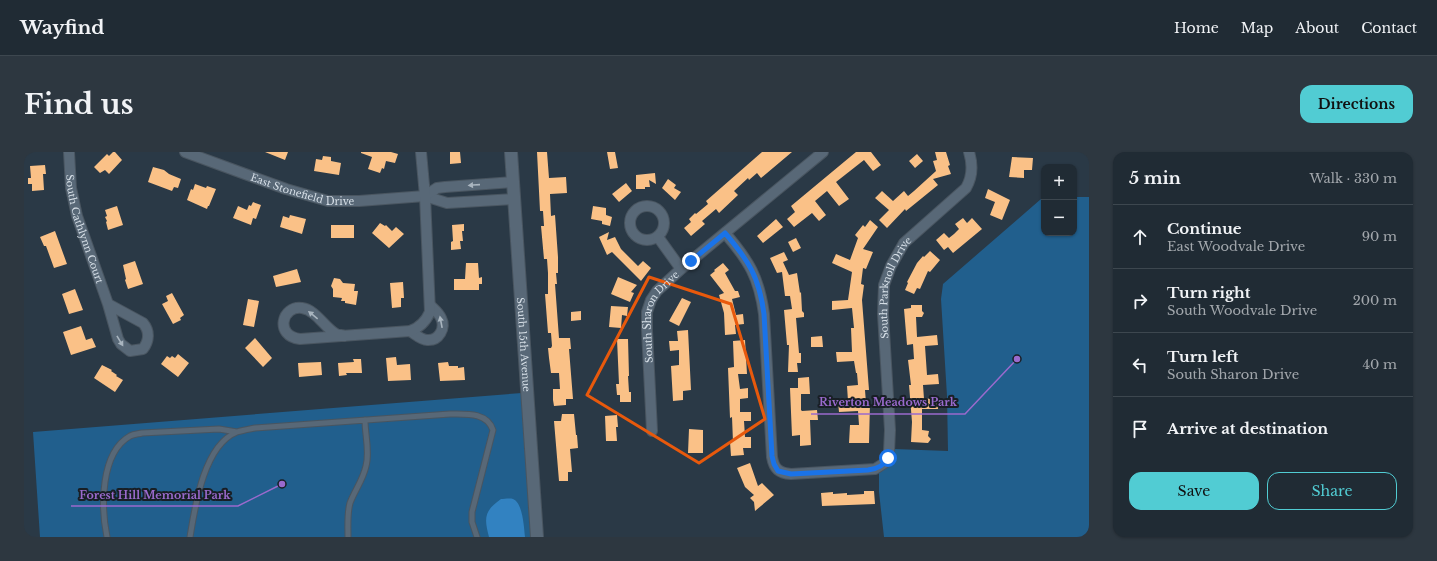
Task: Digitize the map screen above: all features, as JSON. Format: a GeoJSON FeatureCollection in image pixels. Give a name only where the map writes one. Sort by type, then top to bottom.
{"type":"FeatureCollection","features":[{"type":"Feature","properties":{"kind":"street","name":"South Cathlynn Court"},"geometry":{"type":"LineString","coordinates":[[69,152],[71,188],[75,210],[82,234],[108,304],[118,339],[121,344],[130,350],[143,349],[148,339],[146,327],[137,320],[108,304]]}},
{"type":"Feature","properties":{"kind":"street","name":"East Stonefield Drive"},"geometry":{"type":"LineString","coordinates":[[185,152],[286,189],[328,201],[359,201],[425,196],[447,203],[514,199]]}},
{"type":"Feature","properties":{"kind":"street"},"geometry":{"type":"LineString","coordinates":[[345,336],[336,334],[306,309],[300,307],[295,308],[286,314],[285,330],[289,336],[294,339],[345,336],[410,331],[416,329],[423,323],[430,312],[431,306],[425,196],[421,152]]}},
{"type":"Feature","properties":{"kind":"street","name":"South 15th Avenue"},"geometry":{"type":"LineString","coordinates":[[512,152],[537,537]]}},
{"type":"Feature","properties":{"kind":"street","name":"South Parknoll Drive"},"geometry":{"type":"LineString","coordinates":[[725,233],[749,265],[758,283],[761,295],[764,314],[772,456],[778,471],[791,474],[875,469],[886,462],[890,452],[883,314],[884,285],[890,266],[904,243],[966,188],[972,171],[969,152]]}},
{"type":"Feature","properties":{"kind":"street","name":"South Sharon Drive"},"geometry":{"type":"LineString","coordinates":[[652,431],[647,330],[647,312],[651,300],[657,290],[817,154]]}},
{"type":"Feature","properties":{"kind":"street","name":"East Stonefield Drive"},"geometry":{"type":"LineString","coordinates":[[425,196],[437,188],[513,182]]}},
{"type":"Feature","properties":{"kind":"street"},"geometry":{"type":"LineString","coordinates":[[658,237],[681,269]]}},
{"type":"Feature","properties":{"kind":"street"},"geometry":{"type":"LineString","coordinates":[[410,331],[426,340],[433,340],[440,335],[442,329],[441,318],[439,313],[431,306]]}},
{"type":"Feature","properties":{"kind":"lane"},"geometry":{"type":"LineString","coordinates":[[190,537],[202,482],[209,463],[218,446],[237,432],[255,428],[450,414],[485,418],[491,422],[493,430],[472,512],[472,522],[477,537]]}},
{"type":"Feature","properties":{"kind":"lane"},"geometry":{"type":"LineString","coordinates":[[348,537],[350,505],[364,476],[368,458],[364,420]]}},
{"type":"Feature","properties":{"kind":"lane"},"geometry":{"type":"LineString","coordinates":[[107,537],[103,498],[105,479],[111,461],[119,445],[131,436],[142,433],[219,429],[237,432]]}},
{"type":"Feature","properties":{"kind":"highlighted area"},"geometry":{"type":"Polygon","coordinates":[[[649,277],[731,304],[765,419],[699,463],[587,395],[649,277]]]}},
{"type":"Feature","properties":{"kind":"shaded area"},"geometry":{"type":"Polygon","coordinates":[[[1077,197],[1089,197],[1089,537],[884,537],[879,492],[879,473],[890,462],[894,449],[948,451],[947,396],[941,299],[943,284],[1041,199],[1041,236],[1077,236],[1077,197]]]}},
{"type":"Feature","properties":{"kind":"shaded area"},"geometry":{"type":"Polygon","coordinates":[[[522,393],[531,537],[40,537],[33,432],[522,393]]]}},
{"type":"Feature","properties":{"kind":"shaded area"},"geometry":{"type":"Polygon","coordinates":[[[501,499],[513,499],[519,505],[525,537],[489,537],[486,525],[488,511],[501,499]]]}},
{"type":"Feature","properties":{"kind":"building"},"geometry":{"type":"Polygon","coordinates":[[[115,152],[122,160],[109,174],[105,170],[100,173],[94,167],[107,154],[109,156],[115,152]]]}},
{"type":"Feature","properties":{"kind":"building"},"geometry":{"type":"Polygon","coordinates":[[[265,152],[288,152],[285,160],[265,152]]]}},
{"type":"Feature","properties":{"kind":"building"},"geometry":{"type":"Polygon","coordinates":[[[361,152],[391,152],[398,154],[395,163],[386,161],[384,169],[382,168],[380,173],[368,169],[372,157],[361,152]]]}},
{"type":"Feature","properties":{"kind":"building"},"geometry":{"type":"Polygon","coordinates":[[[450,152],[460,152],[461,163],[450,164],[450,152]]]}},
{"type":"Feature","properties":{"kind":"building"},"geometry":{"type":"Polygon","coordinates":[[[537,152],[547,152],[549,178],[566,177],[567,193],[550,194],[551,216],[555,215],[558,257],[558,273],[556,273],[557,284],[555,284],[559,338],[570,338],[571,349],[569,349],[573,399],[566,399],[566,405],[554,406],[553,400],[553,389],[560,389],[559,373],[551,373],[548,348],[551,348],[552,346],[551,333],[548,333],[545,294],[548,294],[548,273],[547,259],[544,259],[541,226],[544,226],[543,211],[540,211],[537,152]]]}},
{"type":"Feature","properties":{"kind":"building"},"geometry":{"type":"Polygon","coordinates":[[[607,152],[615,152],[618,168],[610,169],[607,152]]]}},
{"type":"Feature","properties":{"kind":"building"},"geometry":{"type":"Polygon","coordinates":[[[762,152],[792,152],[761,178],[757,173],[749,180],[748,178],[734,191],[738,195],[719,213],[716,209],[702,221],[705,224],[691,236],[684,228],[691,222],[689,219],[708,204],[706,201],[762,152]]]}},
{"type":"Feature","properties":{"kind":"building"},"geometry":{"type":"Polygon","coordinates":[[[856,152],[871,152],[881,165],[873,171],[864,160],[836,182],[849,199],[839,206],[827,191],[815,201],[826,215],[819,221],[812,213],[794,227],[787,219],[795,212],[791,206],[856,152]]]}},
{"type":"Feature","properties":{"kind":"building"},"geometry":{"type":"Polygon","coordinates":[[[935,152],[946,152],[951,174],[933,179],[938,185],[906,211],[905,209],[887,228],[879,220],[889,210],[875,198],[882,191],[893,201],[904,191],[908,196],[936,171],[933,161],[937,160],[935,152]]]}},
{"type":"Feature","properties":{"kind":"building"},"geometry":{"type":"Polygon","coordinates":[[[917,154],[923,161],[915,168],[909,161],[917,154]]]}},
{"type":"Feature","properties":{"kind":"building"},"geometry":{"type":"Polygon","coordinates":[[[323,156],[331,157],[331,161],[341,163],[339,175],[314,171],[316,159],[322,160],[323,156]]]}},
{"type":"Feature","properties":{"kind":"building"},"geometry":{"type":"Polygon","coordinates":[[[1012,157],[1033,158],[1032,170],[1024,170],[1024,178],[1009,177],[1012,157]]]}},
{"type":"Feature","properties":{"kind":"building"},"geometry":{"type":"Polygon","coordinates":[[[45,165],[46,174],[43,174],[44,190],[32,191],[32,184],[28,184],[28,178],[31,178],[30,166],[45,165]]]}},
{"type":"Feature","properties":{"kind":"building"},"geometry":{"type":"Polygon","coordinates":[[[153,167],[164,170],[181,179],[178,188],[174,187],[172,191],[148,182],[153,167]]]}},
{"type":"Feature","properties":{"kind":"building"},"geometry":{"type":"Polygon","coordinates":[[[655,173],[656,184],[649,180],[650,187],[645,187],[645,189],[636,189],[636,175],[655,173]]]}},
{"type":"Feature","properties":{"kind":"building"},"geometry":{"type":"Polygon","coordinates":[[[668,179],[676,185],[674,188],[681,192],[675,200],[662,188],[668,179]]]}},
{"type":"Feature","properties":{"kind":"building"},"geometry":{"type":"Polygon","coordinates":[[[626,183],[632,191],[619,202],[612,194],[626,183]]]}},
{"type":"Feature","properties":{"kind":"building"},"geometry":{"type":"Polygon","coordinates":[[[195,184],[206,188],[207,186],[216,189],[207,209],[187,200],[191,189],[193,190],[195,184]]]}},
{"type":"Feature","properties":{"kind":"building"},"geometry":{"type":"Polygon","coordinates":[[[988,189],[1010,200],[1002,220],[990,215],[995,202],[985,198],[988,189]]]}},
{"type":"Feature","properties":{"kind":"building"},"geometry":{"type":"Polygon","coordinates":[[[253,202],[261,205],[256,219],[253,218],[251,225],[233,218],[238,206],[247,210],[249,205],[251,206],[253,202]]]}},
{"type":"Feature","properties":{"kind":"building"},"geometry":{"type":"Polygon","coordinates":[[[117,206],[123,225],[108,230],[105,210],[117,206]]]}},
{"type":"Feature","properties":{"kind":"building"},"geometry":{"type":"Polygon","coordinates":[[[593,206],[606,208],[606,215],[612,217],[610,226],[602,224],[602,221],[591,219],[593,206]]]}},
{"type":"Feature","properties":{"kind":"building"},"geometry":{"type":"Polygon","coordinates":[[[290,215],[306,219],[302,234],[280,227],[283,216],[289,218],[290,215]]]}},
{"type":"Feature","properties":{"kind":"building"},"geometry":{"type":"Polygon","coordinates":[[[963,218],[967,223],[972,218],[982,229],[953,253],[948,247],[944,250],[936,240],[944,233],[949,238],[954,234],[959,229],[955,224],[963,218]]]}},
{"type":"Feature","properties":{"kind":"building"},"geometry":{"type":"Polygon","coordinates":[[[776,219],[783,227],[763,243],[757,236],[776,219]]]}},
{"type":"Feature","properties":{"kind":"building"},"geometry":{"type":"Polygon","coordinates":[[[870,220],[878,227],[863,249],[873,252],[866,269],[863,268],[861,284],[864,285],[862,300],[869,390],[865,390],[866,403],[870,403],[869,443],[849,443],[850,425],[859,425],[858,411],[839,412],[838,402],[848,401],[847,386],[858,385],[857,373],[854,361],[837,362],[836,352],[852,352],[851,328],[854,328],[852,308],[832,310],[832,301],[848,300],[852,272],[832,263],[836,254],[850,260],[858,238],[855,235],[863,225],[865,227],[870,220]]]}},
{"type":"Feature","properties":{"kind":"building"},"geometry":{"type":"Polygon","coordinates":[[[380,223],[385,226],[386,225],[392,231],[396,227],[404,234],[389,248],[372,233],[380,223]]]}},
{"type":"Feature","properties":{"kind":"building"},"geometry":{"type":"Polygon","coordinates":[[[464,224],[464,231],[462,231],[463,241],[460,241],[461,249],[451,250],[451,242],[453,241],[452,225],[464,224]]]}},
{"type":"Feature","properties":{"kind":"building"},"geometry":{"type":"Polygon","coordinates":[[[331,225],[354,225],[354,238],[331,238],[331,225]]]}},
{"type":"Feature","properties":{"kind":"building"},"geometry":{"type":"Polygon","coordinates":[[[55,231],[67,264],[54,268],[46,246],[44,246],[40,237],[55,231]]]}},
{"type":"Feature","properties":{"kind":"building"},"geometry":{"type":"Polygon","coordinates":[[[609,232],[607,240],[615,237],[621,249],[638,266],[643,261],[651,268],[641,281],[612,252],[607,255],[599,237],[609,232]]]}},
{"type":"Feature","properties":{"kind":"building"},"geometry":{"type":"Polygon","coordinates":[[[796,238],[801,248],[793,252],[788,242],[796,238]]]}},
{"type":"Feature","properties":{"kind":"building"},"geometry":{"type":"Polygon","coordinates":[[[930,251],[940,260],[930,272],[928,271],[920,289],[917,288],[914,294],[905,290],[908,283],[907,282],[917,263],[930,251]]]}},
{"type":"Feature","properties":{"kind":"building"},"geometry":{"type":"Polygon","coordinates":[[[784,252],[788,260],[783,262],[789,275],[797,273],[800,293],[801,292],[802,311],[804,313],[804,317],[796,318],[799,353],[801,353],[801,363],[797,363],[798,372],[788,372],[789,345],[787,345],[784,310],[792,309],[790,296],[785,296],[782,272],[777,273],[770,258],[784,252]]]}},
{"type":"Feature","properties":{"kind":"building"},"geometry":{"type":"Polygon","coordinates":[[[135,261],[143,284],[128,289],[123,265],[135,261]]]}},
{"type":"Feature","properties":{"kind":"building"},"geometry":{"type":"Polygon","coordinates":[[[466,263],[478,263],[479,278],[482,277],[482,284],[479,284],[479,290],[454,290],[454,279],[465,279],[466,263]]]}},
{"type":"Feature","properties":{"kind":"building"},"geometry":{"type":"Polygon","coordinates":[[[723,263],[729,270],[725,273],[735,291],[738,291],[740,297],[732,299],[736,315],[743,314],[744,324],[735,325],[736,334],[725,335],[724,313],[719,295],[724,293],[710,275],[723,263]]]}},
{"type":"Feature","properties":{"kind":"building"},"geometry":{"type":"Polygon","coordinates":[[[297,269],[301,282],[276,287],[273,276],[297,269]]]}},
{"type":"Feature","properties":{"kind":"building"},"geometry":{"type":"Polygon","coordinates":[[[618,277],[637,285],[631,292],[634,293],[630,302],[611,294],[618,277]]]}},
{"type":"Feature","properties":{"kind":"building"},"geometry":{"type":"Polygon","coordinates":[[[334,278],[340,279],[343,283],[355,284],[354,291],[358,291],[356,305],[341,301],[342,298],[333,297],[333,289],[331,286],[334,278]]]}},
{"type":"Feature","properties":{"kind":"building"},"geometry":{"type":"Polygon","coordinates":[[[403,282],[404,298],[401,298],[401,307],[392,308],[390,283],[403,282]]]}},
{"type":"Feature","properties":{"kind":"building"},"geometry":{"type":"Polygon","coordinates":[[[75,289],[83,310],[69,314],[62,294],[75,289]]]}},
{"type":"Feature","properties":{"kind":"building"},"geometry":{"type":"Polygon","coordinates":[[[172,293],[184,315],[180,318],[181,320],[173,324],[162,304],[168,301],[166,296],[172,293]]]}},
{"type":"Feature","properties":{"kind":"building"},"geometry":{"type":"Polygon","coordinates":[[[682,298],[691,302],[679,326],[669,321],[682,298]]]}},
{"type":"Feature","properties":{"kind":"building"},"geometry":{"type":"Polygon","coordinates":[[[248,299],[259,301],[254,327],[243,325],[248,299]]]}},
{"type":"Feature","properties":{"kind":"building"},"geometry":{"type":"Polygon","coordinates":[[[911,305],[922,305],[922,311],[924,313],[922,317],[916,317],[917,337],[937,335],[938,345],[925,346],[927,375],[938,374],[939,384],[923,385],[924,399],[937,398],[938,409],[922,409],[922,430],[929,431],[928,436],[931,439],[928,443],[911,442],[912,422],[909,385],[911,385],[908,360],[914,359],[913,344],[907,345],[904,309],[911,308],[911,305]]]}},
{"type":"Feature","properties":{"kind":"building"},"geometry":{"type":"Polygon","coordinates":[[[611,306],[628,307],[627,316],[622,315],[621,328],[609,327],[611,306]]]}},
{"type":"Feature","properties":{"kind":"building"},"geometry":{"type":"Polygon","coordinates":[[[581,311],[581,320],[571,321],[571,312],[581,311]]]}},
{"type":"Feature","properties":{"kind":"building"},"geometry":{"type":"Polygon","coordinates":[[[81,326],[86,340],[92,338],[96,347],[71,355],[63,332],[81,326]]]}},
{"type":"Feature","properties":{"kind":"building"},"geometry":{"type":"Polygon","coordinates":[[[688,330],[691,390],[683,391],[683,400],[673,401],[671,366],[679,365],[679,350],[670,351],[669,341],[678,341],[677,331],[688,330]]]}},
{"type":"Feature","properties":{"kind":"building"},"geometry":{"type":"Polygon","coordinates":[[[822,336],[823,347],[811,347],[811,337],[822,336]]]}},
{"type":"Feature","properties":{"kind":"building"},"geometry":{"type":"Polygon","coordinates":[[[255,338],[272,358],[263,367],[245,348],[255,338]]]}},
{"type":"Feature","properties":{"kind":"building"},"geometry":{"type":"Polygon","coordinates":[[[617,339],[628,339],[628,376],[631,402],[620,402],[620,395],[617,395],[616,384],[619,384],[617,339]]]}},
{"type":"Feature","properties":{"kind":"building"},"geometry":{"type":"Polygon","coordinates":[[[745,340],[747,374],[738,374],[740,389],[748,388],[748,398],[740,399],[740,412],[751,412],[751,421],[744,421],[745,437],[751,437],[751,448],[743,448],[744,455],[731,456],[730,442],[733,442],[732,417],[730,418],[728,368],[734,367],[733,341],[745,340]]]}},
{"type":"Feature","properties":{"kind":"building"},"geometry":{"type":"Polygon","coordinates":[[[178,354],[189,363],[178,377],[161,364],[167,356],[170,358],[172,356],[175,358],[178,354]]]}},
{"type":"Feature","properties":{"kind":"building"},"geometry":{"type":"Polygon","coordinates":[[[396,357],[397,365],[410,364],[411,380],[388,381],[386,358],[396,357]]]}},
{"type":"Feature","properties":{"kind":"building"},"geometry":{"type":"Polygon","coordinates":[[[353,359],[361,359],[362,373],[346,373],[347,375],[339,376],[338,363],[354,362],[353,359]]]}},
{"type":"Feature","properties":{"kind":"building"},"geometry":{"type":"Polygon","coordinates":[[[321,362],[322,375],[299,377],[298,363],[321,362]]]}},
{"type":"Feature","properties":{"kind":"building"},"geometry":{"type":"Polygon","coordinates":[[[448,362],[449,366],[458,366],[458,368],[464,367],[465,380],[440,381],[438,363],[448,362]]]}},
{"type":"Feature","properties":{"kind":"building"},"geometry":{"type":"Polygon","coordinates":[[[102,365],[112,370],[111,371],[117,375],[116,376],[123,380],[115,392],[94,378],[102,365]]]}},
{"type":"Feature","properties":{"kind":"building"},"geometry":{"type":"Polygon","coordinates":[[[809,377],[810,394],[801,394],[801,410],[817,410],[818,420],[810,420],[811,445],[800,446],[800,435],[792,436],[790,388],[798,388],[798,378],[809,377]]]}},
{"type":"Feature","properties":{"kind":"building"},"geometry":{"type":"Polygon","coordinates":[[[562,414],[574,414],[577,435],[578,448],[570,449],[572,472],[568,472],[568,481],[559,481],[554,421],[561,421],[562,414]]]}},
{"type":"Feature","properties":{"kind":"building"},"geometry":{"type":"Polygon","coordinates":[[[617,415],[617,441],[606,441],[605,416],[617,415]]]}},
{"type":"Feature","properties":{"kind":"building"},"geometry":{"type":"Polygon","coordinates":[[[689,429],[703,430],[703,453],[688,453],[689,429]]]}},
{"type":"Feature","properties":{"kind":"building"},"geometry":{"type":"Polygon","coordinates":[[[750,463],[758,486],[762,483],[774,495],[755,511],[754,502],[750,498],[754,495],[745,487],[737,468],[750,463]]]}},
{"type":"Feature","properties":{"kind":"building"},"geometry":{"type":"Polygon","coordinates":[[[864,491],[874,491],[875,504],[822,506],[821,493],[847,493],[847,495],[864,494],[864,491]]]}},
{"type":"Feature","properties":{"kind":"place","name":"Riverton Meadows Park"},"geometry":{"type":"Point","coordinates":[1017,359]}},
{"type":"Feature","properties":{"kind":"place","name":"Forest Hill Memorial Park"},"geometry":{"type":"Point","coordinates":[282,484]}},
{"type":"Feature","properties":{"kind":"route"},"geometry":{"type":"LineString","coordinates":[[691,261],[725,233],[743,255],[758,283],[764,314],[772,456],[775,468],[778,471],[791,474],[868,470],[875,469],[883,465],[888,458]]}}]}
